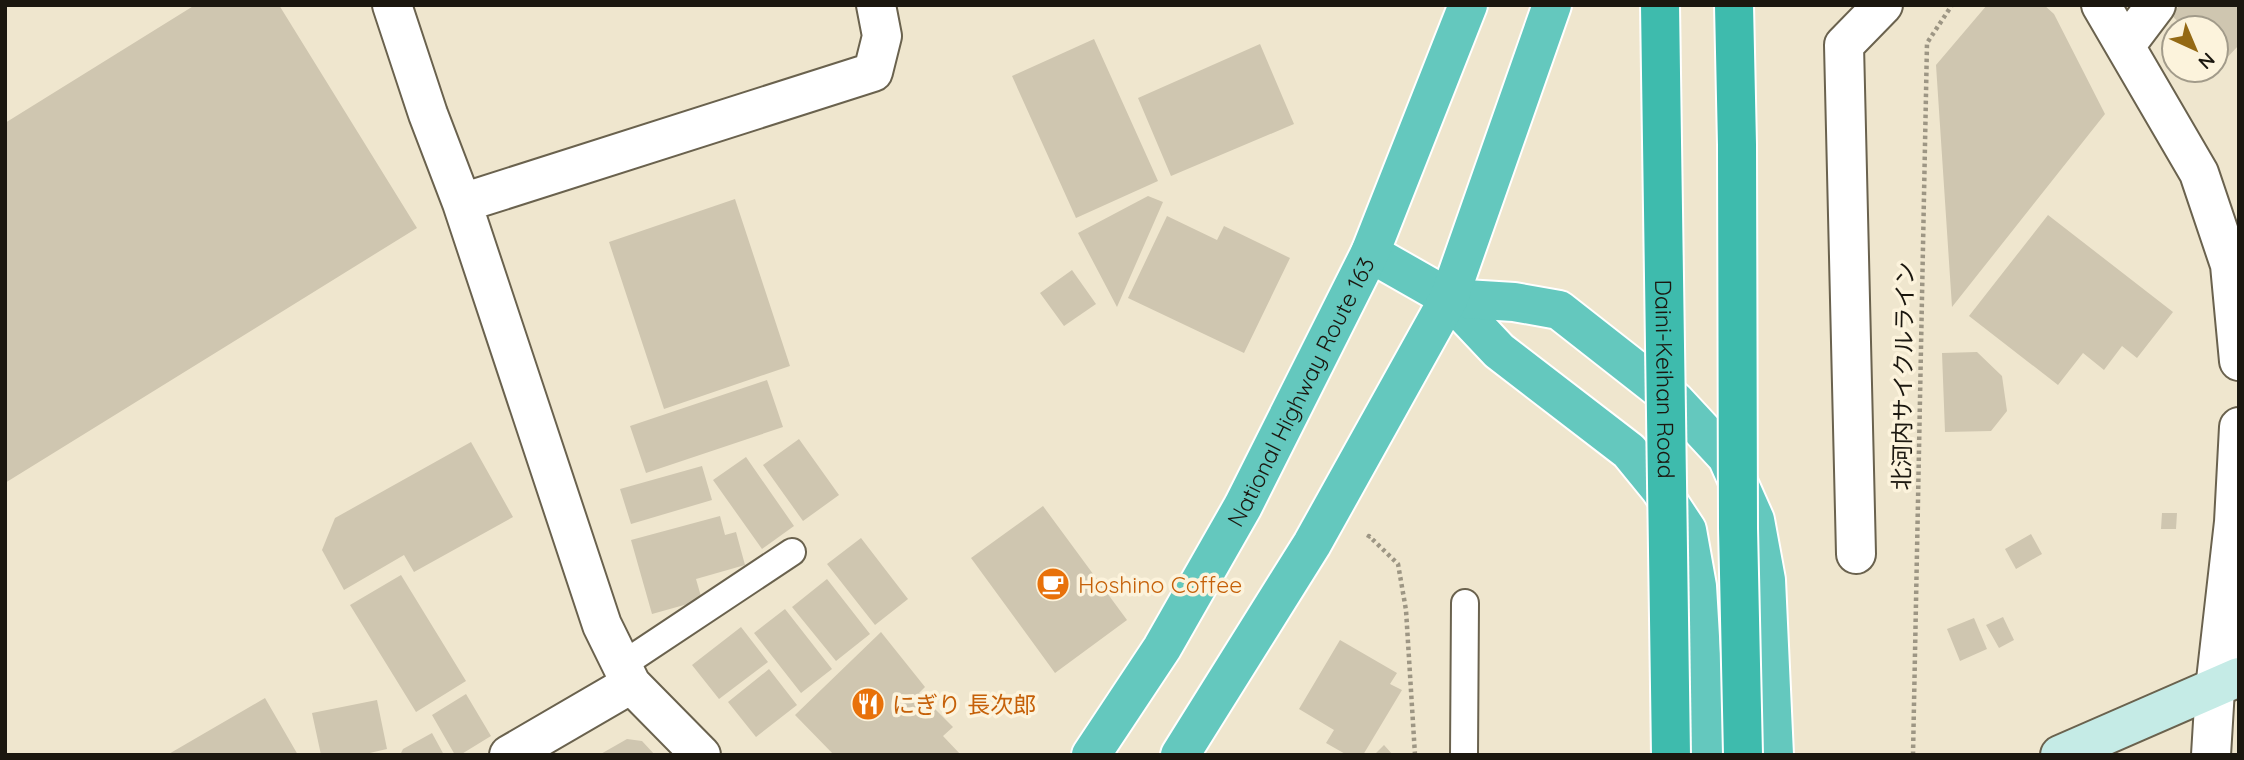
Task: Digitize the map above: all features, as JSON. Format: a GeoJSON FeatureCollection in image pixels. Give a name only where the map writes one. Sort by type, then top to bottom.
{"type":"FeatureCollection","features":[{"type":"Feature","properties":{"kind":"highway","name":"National Highway Route 163"},"geometry":{"type":"LineString","coordinates":[[1091,755],[1163,648],[1243,506],[1370,253],[1468,5]]}},
{"type":"Feature","properties":{"kind":"highway"},"geometry":{"type":"LineString","coordinates":[[1180,755],[1312,544],[1449,298],[1552,5]]}},
{"type":"Feature","properties":{"kind":"highway","name":"Daini-Keihan Road"},"geometry":{"type":"LineString","coordinates":[[1660,5],[1671,755]]}},
{"type":"Feature","properties":{"kind":"highway"},"geometry":{"type":"LineString","coordinates":[[1734,5],[1738,528],[1743,755]]}},
{"type":"Feature","properties":{"kind":"highway"},"geometry":{"type":"LineString","coordinates":[[1370,253],[1449,298],[1499,351],[1629,451],[1660,489],[1687,530],[1697,586],[1707,755]]}},
{"type":"Feature","properties":{"kind":"highway"},"geometry":{"type":"LineString","coordinates":[[1449,298],[1514,302],[1559,310],[1675,401],[1727,457],[1755,520],[1766,580],[1774,755]]}},
{"type":"Feature","properties":{"kind":"main road"},"geometry":{"type":"LineString","coordinates":[[2060,755],[2227,683]]}},
{"type":"Feature","properties":{"kind":"street"},"geometry":{"type":"LineString","coordinates":[[391,5],[462,203],[602,625],[627,675],[701,755]]}},
{"type":"Feature","properties":{"kind":"street"},"geometry":{"type":"LineString","coordinates":[[462,203],[873,72],[882,36],[876,5]]}},
{"type":"Feature","properties":{"kind":"street"},"geometry":{"type":"LineString","coordinates":[[1856,554],[1844,45],[1883,5]]}},
{"type":"Feature","properties":{"kind":"street"},"geometry":{"type":"LineString","coordinates":[[2101,5],[2199,173],[2230,265],[2239,362]]}},
{"type":"Feature","properties":{"kind":"street"},"geometry":{"type":"LineString","coordinates":[[2125,46],[2156,5]]}},
{"type":"Feature","properties":{"kind":"street"},"geometry":{"type":"LineString","coordinates":[[2211,755],[2227,683],[2239,427]]}},
{"type":"Feature","properties":{"kind":"street"},"geometry":{"type":"LineString","coordinates":[[509,755],[627,675]]}},
{"type":"Feature","properties":{"kind":"lane"},"geometry":{"type":"LineString","coordinates":[[627,675],[792,552]]}},
{"type":"Feature","properties":{"kind":"lane"},"geometry":{"type":"LineString","coordinates":[[1464,755],[1465,603]]}},
{"type":"Feature","properties":{"kind":"path","name":"北河内サイクルライン"},"geometry":{"type":"LineString","coordinates":[[1913,755],[1927,43],[1952,5]]}},
{"type":"Feature","properties":{"kind":"building"},"geometry":{"type":"Polygon","coordinates":[[[195,5],[279,5],[417,228],[5,483],[5,123],[195,5]]]}},
{"type":"Feature","properties":{"kind":"building"},"geometry":{"type":"Polygon","coordinates":[[[1987,5],[2044,5],[2054,14],[2105,114],[1952,307],[1936,65],[1987,5]]]}},
{"type":"Feature","properties":{"kind":"building"},"geometry":{"type":"Polygon","coordinates":[[[2180,5],[2239,5],[2239,45],[2230,55],[2230,14],[2172,14],[2180,5]]]}},
{"type":"Feature","properties":{"kind":"building"},"geometry":{"type":"Polygon","coordinates":[[[1094,39],[1158,181],[1076,218],[1012,76],[1094,39]]]}},
{"type":"Feature","properties":{"kind":"building"},"geometry":{"type":"Polygon","coordinates":[[[1260,44],[1294,124],[1171,176],[1138,98],[1260,44]]]}},
{"type":"Feature","properties":{"kind":"building"},"geometry":{"type":"Polygon","coordinates":[[[1148,196],[1163,202],[1117,307],[1078,233],[1148,196]]]}},
{"type":"Feature","properties":{"kind":"building"},"geometry":{"type":"Polygon","coordinates":[[[735,199],[790,366],[664,409],[609,242],[735,199]]]}},
{"type":"Feature","properties":{"kind":"building"},"geometry":{"type":"Polygon","coordinates":[[[2048,215],[2173,312],[2137,358],[2122,346],[2104,370],[2083,353],[2058,385],[1969,316],[2048,215]]]}},
{"type":"Feature","properties":{"kind":"building"},"geometry":{"type":"Polygon","coordinates":[[[1167,216],[1217,240],[1224,226],[1290,258],[1244,353],[1128,298],[1167,216]]]}},
{"type":"Feature","properties":{"kind":"building"},"geometry":{"type":"Polygon","coordinates":[[[1072,270],[1096,304],[1064,326],[1040,293],[1072,270]]]}},
{"type":"Feature","properties":{"kind":"building"},"geometry":{"type":"Polygon","coordinates":[[[1977,352],[2002,376],[2007,411],[1991,431],[1945,432],[1942,353],[1977,352]]]}},
{"type":"Feature","properties":{"kind":"building"},"geometry":{"type":"Polygon","coordinates":[[[767,380],[783,427],[646,473],[630,426],[767,380]]]}},
{"type":"Feature","properties":{"kind":"building"},"geometry":{"type":"Polygon","coordinates":[[[799,439],[839,495],[803,521],[763,465],[799,439]]]}},
{"type":"Feature","properties":{"kind":"building"},"geometry":{"type":"Polygon","coordinates":[[[471,442],[513,517],[414,572],[404,555],[344,590],[322,550],[335,518],[471,442]]]}},
{"type":"Feature","properties":{"kind":"building"},"geometry":{"type":"Polygon","coordinates":[[[746,457],[794,526],[762,549],[713,480],[746,457]]]}},
{"type":"Feature","properties":{"kind":"building"},"geometry":{"type":"Polygon","coordinates":[[[702,466],[712,500],[631,524],[620,489],[702,466]]]}},
{"type":"Feature","properties":{"kind":"building"},"geometry":{"type":"Polygon","coordinates":[[[1043,506],[1127,620],[1055,673],[971,558],[1043,506]]]}},
{"type":"Feature","properties":{"kind":"building"},"geometry":{"type":"Polygon","coordinates":[[[2162,513],[2177,513],[2176,529],[2161,529],[2162,513]]]}},
{"type":"Feature","properties":{"kind":"building"},"geometry":{"type":"Polygon","coordinates":[[[720,516],[725,535],[736,532],[745,565],[696,579],[702,600],[652,614],[631,540],[720,516]]]}},
{"type":"Feature","properties":{"kind":"building"},"geometry":{"type":"Polygon","coordinates":[[[2031,534],[2042,554],[2016,569],[2005,549],[2031,534]]]}},
{"type":"Feature","properties":{"kind":"building"},"geometry":{"type":"Polygon","coordinates":[[[861,538],[908,599],[875,625],[827,564],[861,538]]]}},
{"type":"Feature","properties":{"kind":"building"},"geometry":{"type":"Polygon","coordinates":[[[401,575],[466,681],[416,712],[350,605],[401,575]]]}},
{"type":"Feature","properties":{"kind":"building"},"geometry":{"type":"Polygon","coordinates":[[[827,579],[870,634],[836,661],[792,607],[827,579]]]}},
{"type":"Feature","properties":{"kind":"building"},"geometry":{"type":"Polygon","coordinates":[[[785,609],[832,669],[801,693],[754,633],[785,609]]]}},
{"type":"Feature","properties":{"kind":"building"},"geometry":{"type":"Polygon","coordinates":[[[2003,617],[2014,640],[1999,648],[1986,625],[2003,617]]]}},
{"type":"Feature","properties":{"kind":"building"},"geometry":{"type":"Polygon","coordinates":[[[1974,618],[1987,649],[1960,661],[1947,629],[1974,618]]]}},
{"type":"Feature","properties":{"kind":"building"},"geometry":{"type":"Polygon","coordinates":[[[741,627],[768,662],[719,699],[692,665],[741,627]]]}},
{"type":"Feature","properties":{"kind":"building","name":"にぎり 長次郎"},"geometry":{"type":"Polygon","coordinates":[[[881,632],[925,687],[919,693],[953,727],[943,736],[961,755],[834,755],[795,715],[881,632]]]}},
{"type":"Feature","properties":{"kind":"building"},"geometry":{"type":"Polygon","coordinates":[[[1340,640],[1397,673],[1390,684],[1402,690],[1363,755],[1347,755],[1326,743],[1334,730],[1299,709],[1340,640]]]}},
{"type":"Feature","properties":{"kind":"building"},"geometry":{"type":"Polygon","coordinates":[[[769,669],[797,705],[756,737],[728,702],[769,669]]]}},
{"type":"Feature","properties":{"kind":"building"},"geometry":{"type":"Polygon","coordinates":[[[466,694],[491,736],[460,755],[455,755],[432,715],[466,694]]]}},
{"type":"Feature","properties":{"kind":"building"},"geometry":{"type":"Polygon","coordinates":[[[265,698],[298,755],[167,755],[265,698]]]}},
{"type":"Feature","properties":{"kind":"building"},"geometry":{"type":"Polygon","coordinates":[[[377,700],[387,749],[361,755],[321,755],[312,713],[377,700]]]}},
{"type":"Feature","properties":{"kind":"building"},"geometry":{"type":"Polygon","coordinates":[[[432,733],[444,755],[400,755],[403,749],[432,733]]]}},
{"type":"Feature","properties":{"kind":"building"},"geometry":{"type":"Polygon","coordinates":[[[627,739],[642,741],[655,755],[599,755],[627,739]]]}},
{"type":"Feature","properties":{"kind":"building"},"geometry":{"type":"Polygon","coordinates":[[[1384,745],[1393,755],[1374,755],[1384,745]]]}},
{"type":"Feature","properties":{"kind":"place","name":"Hoshino Coffee"},"geometry":{"type":"Point","coordinates":[1053,584]}},
{"type":"Feature","properties":{"kind":"place","name":"にぎり 長次郎"},"geometry":{"type":"Point","coordinates":[868,704]}}]}
